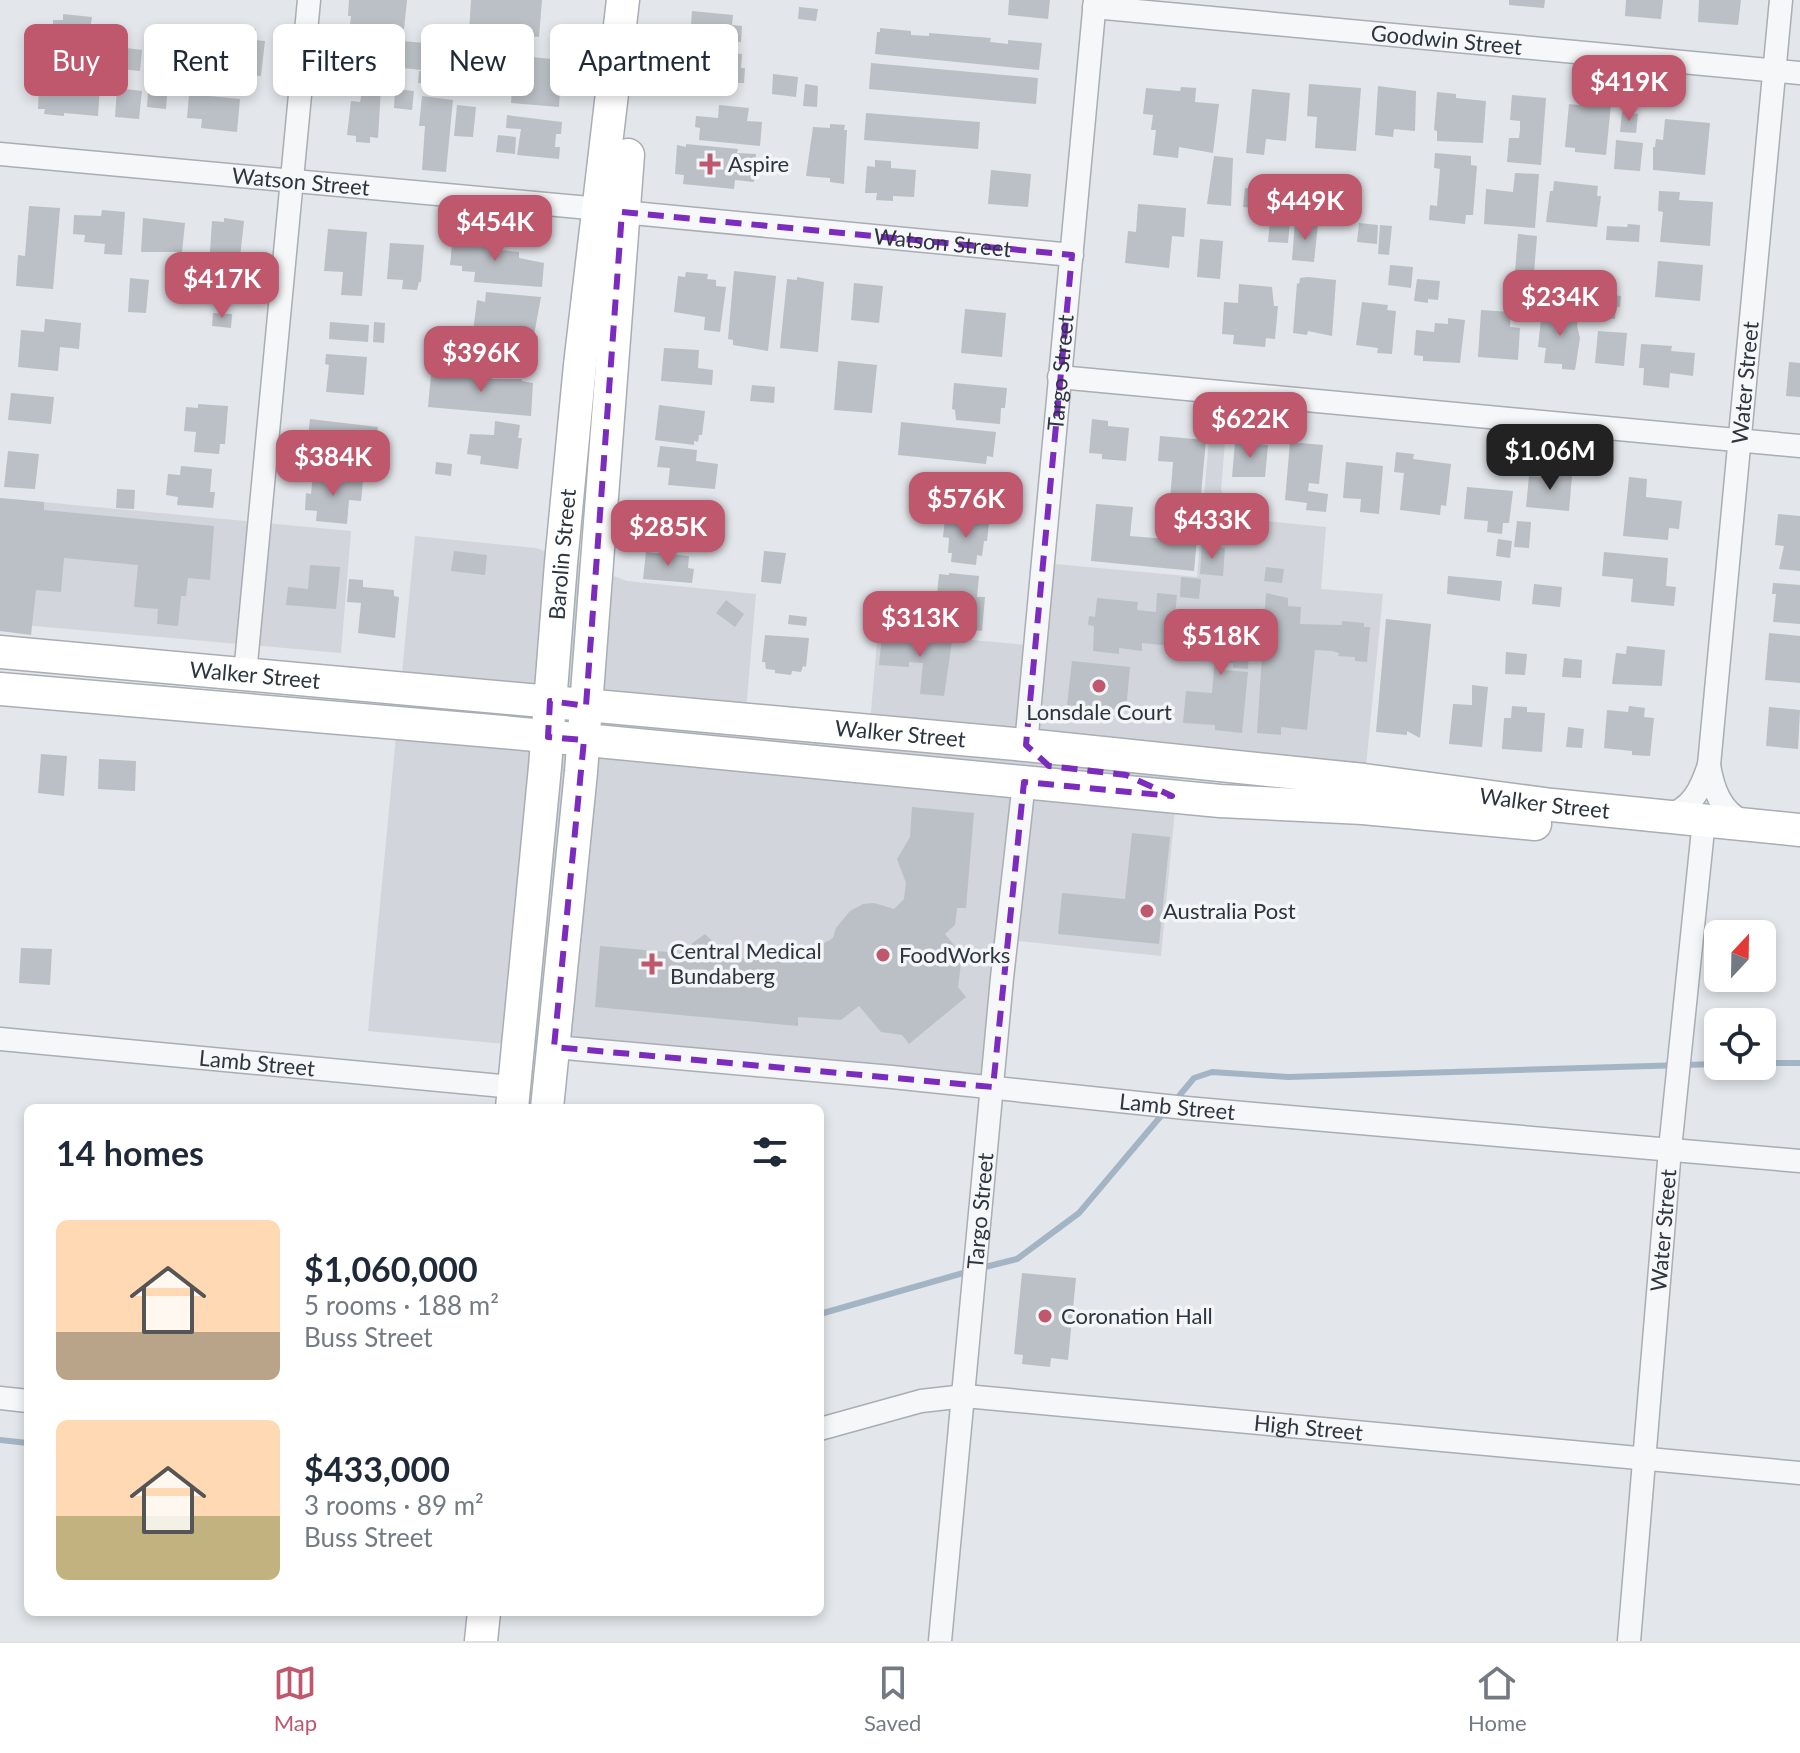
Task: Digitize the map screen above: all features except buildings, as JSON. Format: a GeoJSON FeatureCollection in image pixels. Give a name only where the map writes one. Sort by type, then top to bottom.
{"type":"FeatureCollection","features":[{"type":"Feature","properties":{"kind":"main road","name":"Barolin Street"},"geometry":{"type":"LineString","coordinates":[[547,1104],[584,740],[623,0]]}},
{"type":"Feature","properties":{"kind":"main road","name":"Barolin Street"},"geometry":{"type":"LineString","coordinates":[[517,1101],[580,365],[611,210],[642,0]]}},
{"type":"Feature","properties":{"kind":"main road","name":"Walker Street"},"geometry":{"type":"LineString","coordinates":[[0,652],[1026,745],[1364,780],[1663,816],[1703,830],[1749,825],[1800,830]]}},
{"type":"Feature","properties":{"kind":"main road","name":"Walker Street"},"geometry":{"type":"LineString","coordinates":[[0,689],[584,740],[1220,801],[1703,830],[1800,847]]}},
{"type":"Feature","properties":{"kind":"main road"},"geometry":{"type":"LineString","coordinates":[[858,730],[920,753],[1000,762],[1014,770],[1024,782]]}},
{"type":"Feature","properties":{"kind":"main road"},"geometry":{"type":"LineString","coordinates":[[1026,745],[1036,758],[1049,766],[1126,775],[1172,796]]}},
{"type":"Feature","properties":{"kind":"main road"},"geometry":{"type":"LineString","coordinates":[[517,1101],[527,1090],[542,1055],[554,1047]]}},
{"type":"Feature","properties":{"kind":"main road"},"geometry":{"type":"LineString","coordinates":[[481,1641],[484,1616]]}},
{"type":"Feature","properties":{"kind":"street"},"geometry":{"type":"LineString","coordinates":[[245,674],[309,0]]}},
{"type":"Feature","properties":{"kind":"street","name":"Water Street"},"geometry":{"type":"LineString","coordinates":[[1663,816],[1675,813],[1694,798],[1703,785],[1709,765],[1781,0]]}},
{"type":"Feature","properties":{"kind":"street","name":"Goodwin Street"},"geometry":{"type":"LineString","coordinates":[[1094,3],[1800,73]]}},
{"type":"Feature","properties":{"kind":"street","name":"Targo Street"},"geometry":{"type":"LineString","coordinates":[[1026,745],[1094,3]]}},
{"type":"Feature","properties":{"kind":"street","name":"Watson Street"},"geometry":{"type":"LineString","coordinates":[[0,154],[1072,255]]}},
{"type":"Feature","properties":{"kind":"street"},"geometry":{"type":"LineString","coordinates":[[1059,377],[1800,446]]}},
{"type":"Feature","properties":{"kind":"street","name":"Water Street"},"geometry":{"type":"LineString","coordinates":[[1709,765],[1713,786],[1726,810],[1749,825]]}},
{"type":"Feature","properties":{"kind":"street","name":"Targo Street"},"geometry":{"type":"LineString","coordinates":[[940,1641],[1024,782]]}},
{"type":"Feature","properties":{"kind":"street","name":"Water Street"},"geometry":{"type":"LineString","coordinates":[[1629,1641],[1670,1149],[1703,830]]}},
{"type":"Feature","properties":{"kind":"street","name":"Lamb Street"},"geometry":{"type":"LineString","coordinates":[[0,1039],[517,1101]]}},
{"type":"Feature","properties":{"kind":"street","name":"Lamb Street"},"geometry":{"type":"LineString","coordinates":[[554,1047],[1186,1108],[1800,1161]]}},
{"type":"Feature","properties":{"kind":"street","name":"High Street"},"geometry":{"type":"LineString","coordinates":[[824,1428],[921,1401],[965,1396],[1800,1473]]}},
{"type":"Feature","properties":{"kind":"street"},"geometry":{"type":"LineString","coordinates":[[0,1398],[24,1401]]}},
{"type":"Feature","properties":{"kind":"highlighted area"},"geometry":{"type":"Polygon","coordinates":[[[622,212],[1072,255],[1026,745],[1049,766],[1126,775],[1172,796],[1024,782],[993,1087],[554,1047],[584,740],[548,737],[550,701],[586,706],[622,212]]]}},
{"type":"Feature","properties":{"kind":"shaded area"},"geometry":{"type":"Polygon","coordinates":[[[1213,393],[1229,395],[1221,490],[1236,518],[1326,527],[1321,589],[1383,594],[1363,796],[1178,778],[1161,956],[1009,940],[994,1090],[368,1031],[415,536],[536,548],[627,581],[756,594],[744,734],[868,746],[878,631],[1036,646],[1044,563],[1197,577],[1213,393]]]}},
{"type":"Feature","properties":{"kind":"shaded area"},"geometry":{"type":"Polygon","coordinates":[[[0,498],[351,531],[341,653],[0,623],[0,498]]]}},
{"type":"Feature","properties":{"kind":"waterway"},"geometry":{"type":"LineString","coordinates":[[1776,1063],[1800,1063]]}},
{"type":"Feature","properties":{"kind":"waterway"},"geometry":{"type":"LineString","coordinates":[[1174,1102],[1194,1078],[1212,1072],[1288,1077],[1704,1064]]}},
{"type":"Feature","properties":{"kind":"waterway"},"geometry":{"type":"LineString","coordinates":[[981,1268],[1017,1259],[1079,1213],[1166,1110]]}},
{"type":"Feature","properties":{"kind":"waterway"},"geometry":{"type":"LineString","coordinates":[[824,1313],[970,1271]]}},
{"type":"Feature","properties":{"kind":"waterway"},"geometry":{"type":"LineString","coordinates":[[0,1440],[24,1443]]}},
{"type":"Feature","properties":{"kind":"place","name":"Aspire"},"geometry":{"type":"Point","coordinates":[710,164]}},
{"type":"Feature","properties":{"kind":"place","name":"Lonsdale Court"},"geometry":{"type":"Point","coordinates":[1099,686]}},
{"type":"Feature","properties":{"kind":"place","name":"Australia Post"},"geometry":{"type":"Point","coordinates":[1147,911]}},
{"type":"Feature","properties":{"kind":"place","name":"FoodWorks"},"geometry":{"type":"Point","coordinates":[883,955]}},
{"type":"Feature","properties":{"kind":"place","name":"Central Medical Bundaberg"},"geometry":{"type":"Point","coordinates":[652,964]}},
{"type":"Feature","properties":{"kind":"place","name":"Coronation Hall"},"geometry":{"type":"Point","coordinates":[1045,1316]}}]}
